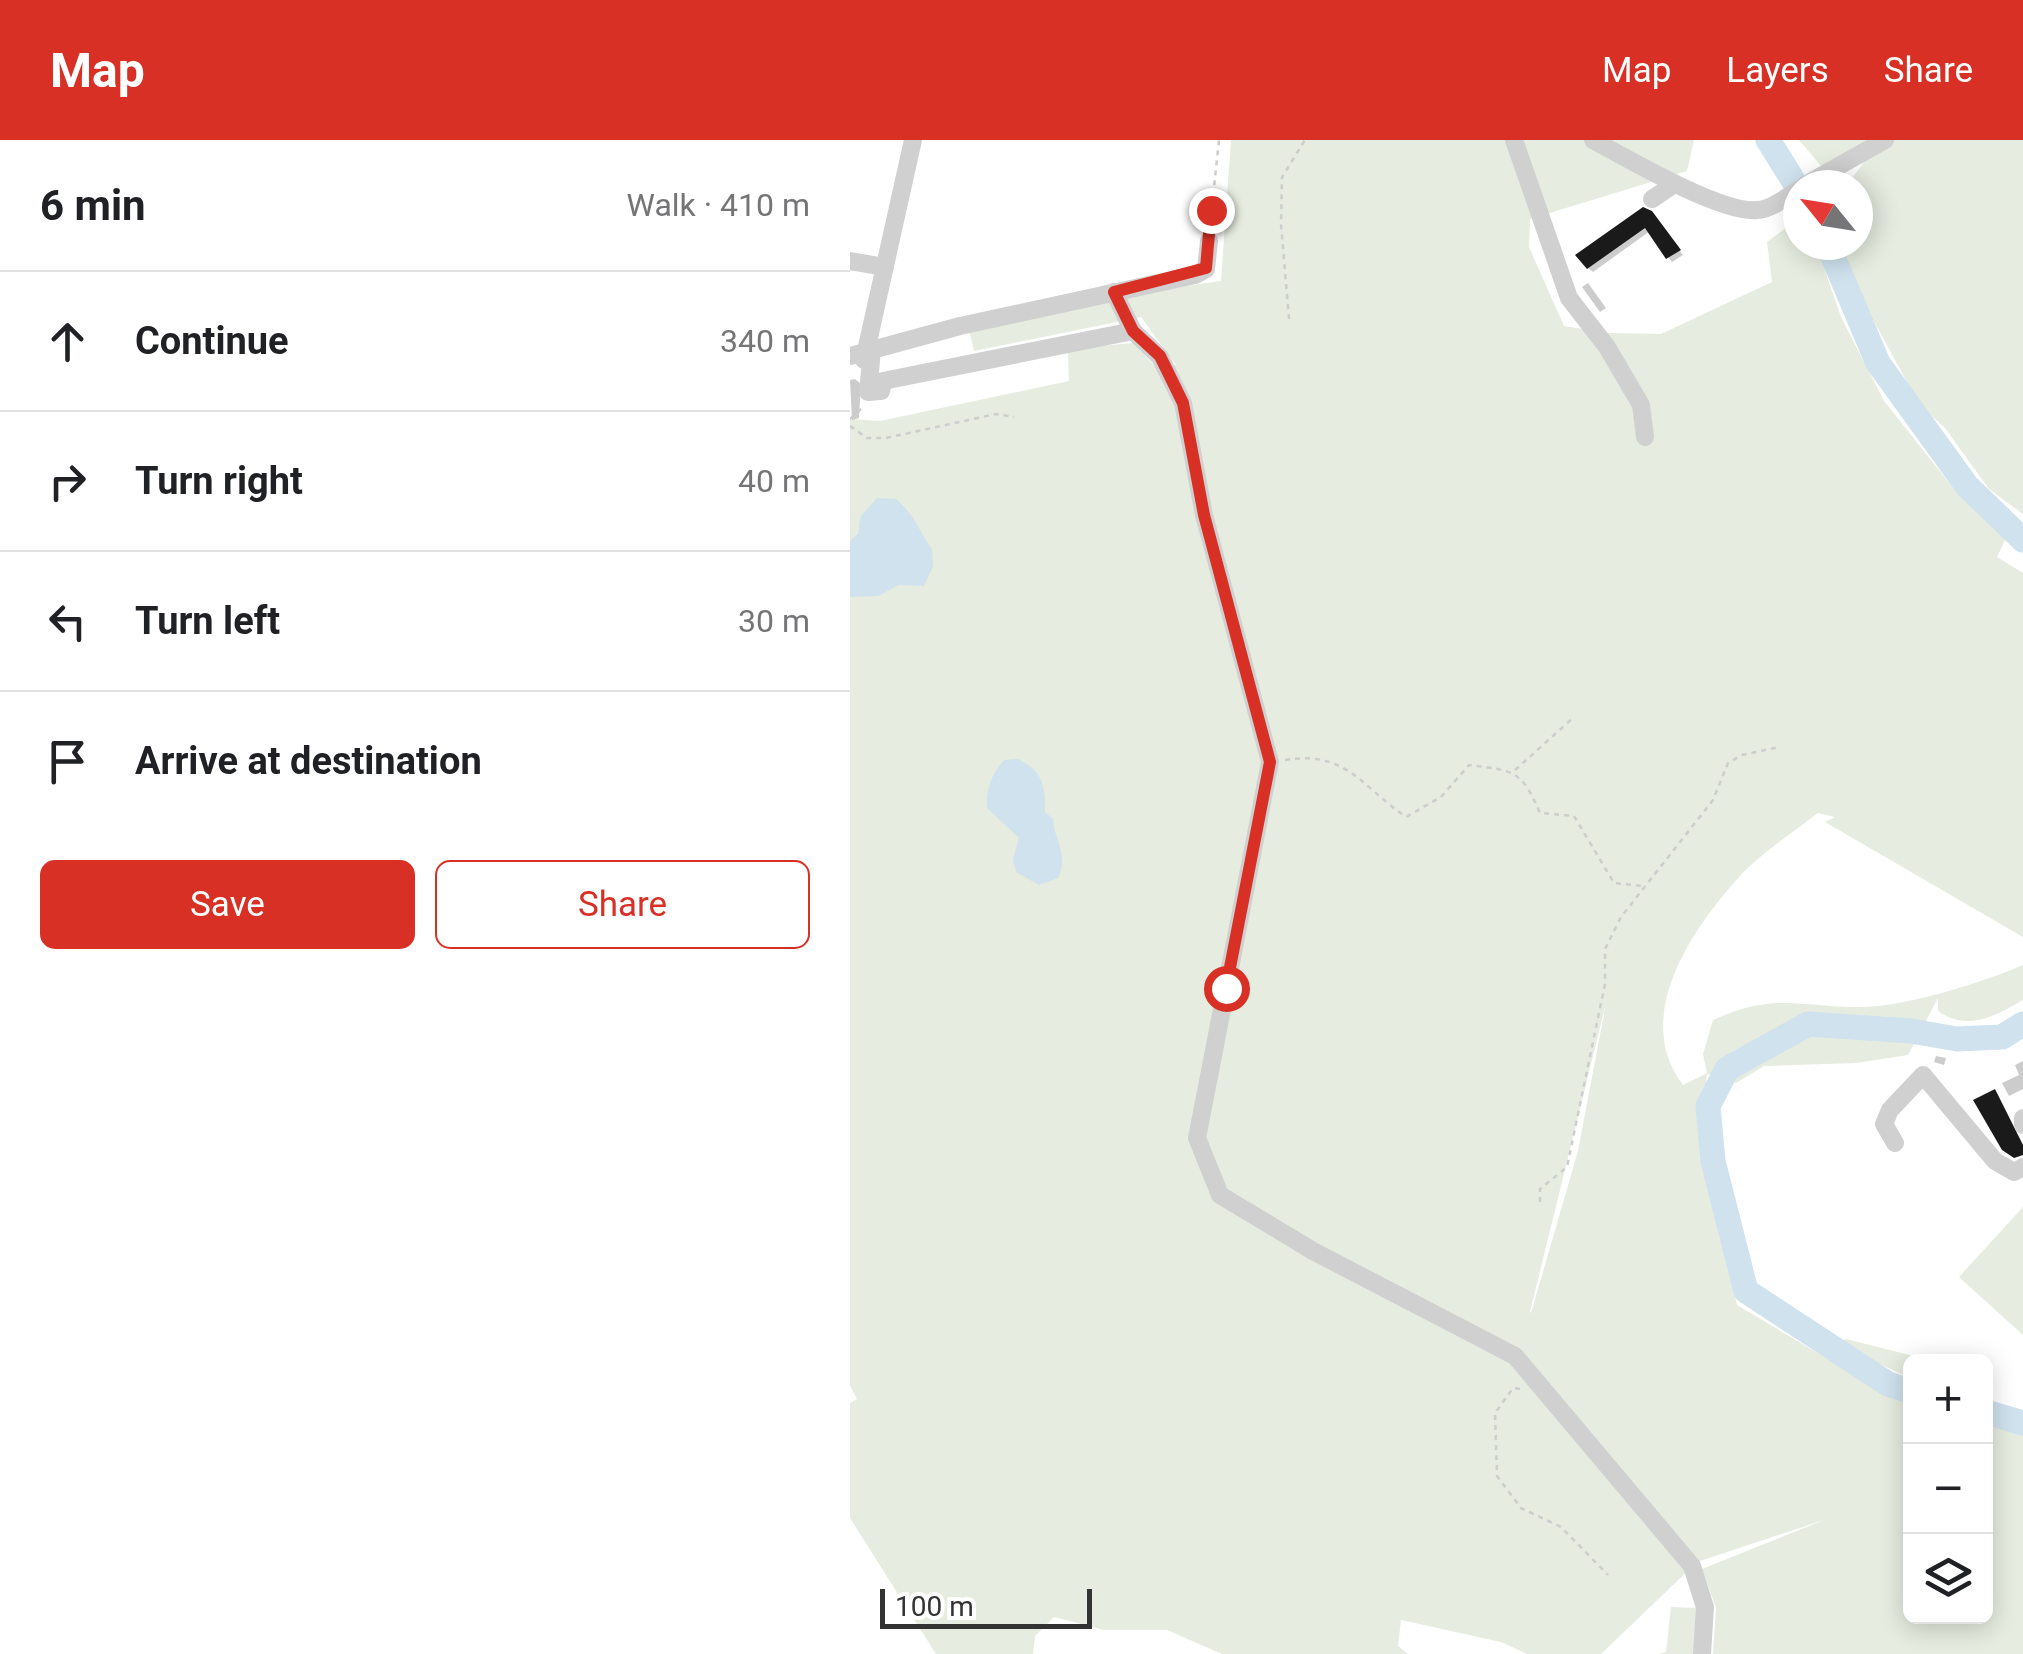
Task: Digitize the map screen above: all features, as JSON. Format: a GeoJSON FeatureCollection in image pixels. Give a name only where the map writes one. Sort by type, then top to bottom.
{"type":"FeatureCollection","features":[{"type":"Feature","properties":{"kind":"lane"},"geometry":{"type":"LineString","coordinates":[[863,395],[863,352],[913,140]]}},
{"type":"Feature","properties":{"kind":"lane"},"geometry":{"type":"LineString","coordinates":[[1514,140],[1569,298],[1607,347],[1641,405],[1645,438]]}},
{"type":"Feature","properties":{"kind":"lane"},"geometry":{"type":"LineString","coordinates":[[1594,140],[1673,185],[1747,210],[1766,208],[1783,199]]}},
{"type":"Feature","properties":{"kind":"lane"},"geometry":{"type":"LineString","coordinates":[[1831,170],[1885,140]]}},
{"type":"Feature","properties":{"kind":"lane"},"geometry":{"type":"LineString","coordinates":[[1652,199],[1673,185]]}},
{"type":"Feature","properties":{"kind":"lane"},"geometry":{"type":"LineString","coordinates":[[863,352],[960,326],[1195,275],[1206,268],[1209,241]]}},
{"type":"Feature","properties":{"kind":"lane"},"geometry":{"type":"LineString","coordinates":[[850,261],[885,268]]}},
{"type":"Feature","properties":{"kind":"lane"},"geometry":{"type":"LineString","coordinates":[[1114,292],[1133,331],[1160,356],[1183,403],[1204,515],[1270,762],[1197,1138],[1220,1194],[1313,1251],[1516,1356],[1692,1566],[1704,1607],[1702,1654]]}},
{"type":"Feature","properties":{"kind":"lane"},"geometry":{"type":"LineString","coordinates":[[863,352],[868,392],[881,391],[883,381],[898,377],[1133,331]]}},
{"type":"Feature","properties":{"kind":"lane"},"geometry":{"type":"LineString","coordinates":[[1895,1143],[1884,1124],[1890,1110],[1923,1075],[1995,1161],[2014,1172],[2023,1167]]}},
{"type":"Feature","properties":{"kind":"path"},"geometry":{"type":"LineString","coordinates":[[1209,241],[1219,140]]}},
{"type":"Feature","properties":{"kind":"path"},"geometry":{"type":"LineString","coordinates":[[1289,319],[1280,224],[1282,177],[1304,140]]}},
{"type":"Feature","properties":{"kind":"path"},"geometry":{"type":"LineString","coordinates":[[850,426],[866,438],[886,438],[996,414],[1014,416]]}},
{"type":"Feature","properties":{"kind":"path"},"geometry":{"type":"LineString","coordinates":[[1270,762],[1312,756],[1340,764],[1406,818],[1441,796],[1469,766],[1519,770],[1573,718]]}},
{"type":"Feature","properties":{"kind":"path"},"geometry":{"type":"LineString","coordinates":[[1540,1202],[1540,1189],[1566,1166],[1605,984],[1605,949],[1621,917],[1713,800],[1728,764],[1742,755],[1779,747]]}},
{"type":"Feature","properties":{"kind":"path"},"geometry":{"type":"LineString","coordinates":[[1511,771],[1520,775],[1540,813],[1574,816],[1614,883],[1645,886]]}},
{"type":"Feature","properties":{"kind":"path"},"geometry":{"type":"LineString","coordinates":[[1526,1391],[1513,1388],[1495,1413],[1497,1476],[1521,1508],[1561,1527],[1608,1575]]}},
{"type":"Feature","properties":{"kind":"shaded area"},"geometry":{"type":"Polygon","coordinates":[[[1231,140],[1694,140],[1687,171],[1530,219],[1529,247],[1564,326],[1608,333],[1661,334],[1772,282],[1767,242],[1783,230],[1783,260],[1821,260],[1841,317],[1884,401],[1954,489],[2006,538],[1997,557],[2023,573],[2023,937],[1825,822],[1835,817],[1818,813],[1748,868],[1703,922],[1674,975],[1665,1003],[1663,1031],[1669,1059],[1683,1085],[1707,1073],[1703,1054],[1713,1020],[1735,1011],[1772,1003],[1882,1006],[1945,992],[2023,965],[2023,1000],[1991,1016],[1970,1021],[1938,1011],[1938,998],[1908,1055],[1856,1063],[1764,1066],[1736,1083],[1707,1074],[1701,1118],[1706,1163],[1737,1305],[1883,1392],[1903,1398],[1903,1624],[1993,1624],[1993,1423],[2023,1432],[2023,1654],[1713,1654],[1716,1608],[1702,1569],[1824,1520],[1697,1562],[1601,1654],[1527,1654],[1501,1642],[1401,1620],[1398,1646],[1408,1654],[1222,1654],[1167,1630],[1104,1630],[1054,1617],[1035,1636],[1033,1654],[936,1654],[850,1518],[850,1403],[857,1399],[850,1386],[850,419],[880,421],[1069,381],[1068,349],[1133,343],[1155,366],[1176,365],[1141,317],[974,351],[969,329],[1143,292],[1221,281],[1231,140]],[[1606,1003],[1530,1312],[1578,1151],[1606,1003]]]}},
{"type":"Feature","properties":{"kind":"shaded area"},"geometry":{"type":"Polygon","coordinates":[[[1799,140],[2023,140],[2023,514],[1989,489],[1945,428],[1919,404],[1851,279],[1844,260],[1873,260],[1873,170],[1858,170],[1867,158],[1867,141],[1822,167],[1799,140]]]}},
{"type":"Feature","properties":{"kind":"shaded area"},"geometry":{"type":"Polygon","coordinates":[[[2023,1207],[2023,1335],[1959,1277],[2023,1207]]]}},
{"type":"Feature","properties":{"kind":"shaded area"},"geometry":{"type":"Polygon","coordinates":[[[1846,1339],[1903,1354],[1903,1375],[1837,1344],[1846,1339]]]}},
{"type":"Feature","properties":{"kind":"shaded area"},"geometry":{"type":"Polygon","coordinates":[[[1671,1607],[1700,1608],[1698,1654],[1659,1654],[1666,1652],[1671,1607]]]}},
{"type":"Feature","properties":{"kind":"water"},"geometry":{"type":"Polygon","coordinates":[[[877,498],[896,499],[907,511],[932,549],[933,566],[924,586],[899,585],[878,596],[850,597],[850,541],[858,534],[861,516],[877,498]]]}},
{"type":"Feature","properties":{"kind":"water"},"geometry":{"type":"Polygon","coordinates":[[[1018,759],[1038,774],[1045,812],[1053,819],[1062,855],[1058,878],[1039,885],[1016,872],[1013,859],[1019,838],[987,808],[996,771],[1004,760],[1018,759]]]}},
{"type":"Feature","properties":{"kind":"building"},"geometry":{"type":"Polygon","coordinates":[[[1643,207],[1652,211],[1681,250],[1666,259],[1645,228],[1587,269],[1575,255],[1643,207]]]}},
{"type":"Feature","properties":{"kind":"building"},"geometry":{"type":"Polygon","coordinates":[[[1995,1089],[2023,1145],[2023,1155],[2014,1158],[2002,1150],[1973,1100],[1995,1089]]]}},
{"type":"Feature","properties":{"kind":"waterway"},"geometry":{"type":"LineString","coordinates":[[1768,140],[1787,170]]}},
{"type":"Feature","properties":{"kind":"waterway"},"geometry":{"type":"LineString","coordinates":[[1834,260],[1878,363],[1967,486],[2023,540]]}},
{"type":"Feature","properties":{"kind":"waterway"},"geometry":{"type":"LineString","coordinates":[[1903,1389],[1888,1384],[1746,1291],[1713,1161],[1708,1106],[1727,1069],[1808,1024],[1911,1031],[1957,1039],[2002,1037],[2023,1024]]}},
{"type":"Feature","properties":{"kind":"waterway"},"geometry":{"type":"LineString","coordinates":[[1993,1414],[2023,1423]]}},
{"type":"Feature","properties":{"kind":"route"},"geometry":{"type":"LineString","coordinates":[[1211,210],[1206,268],[1195,275],[1114,292],[1133,331],[1160,356],[1183,403],[1204,515],[1270,762],[1226,988]]}}]}
